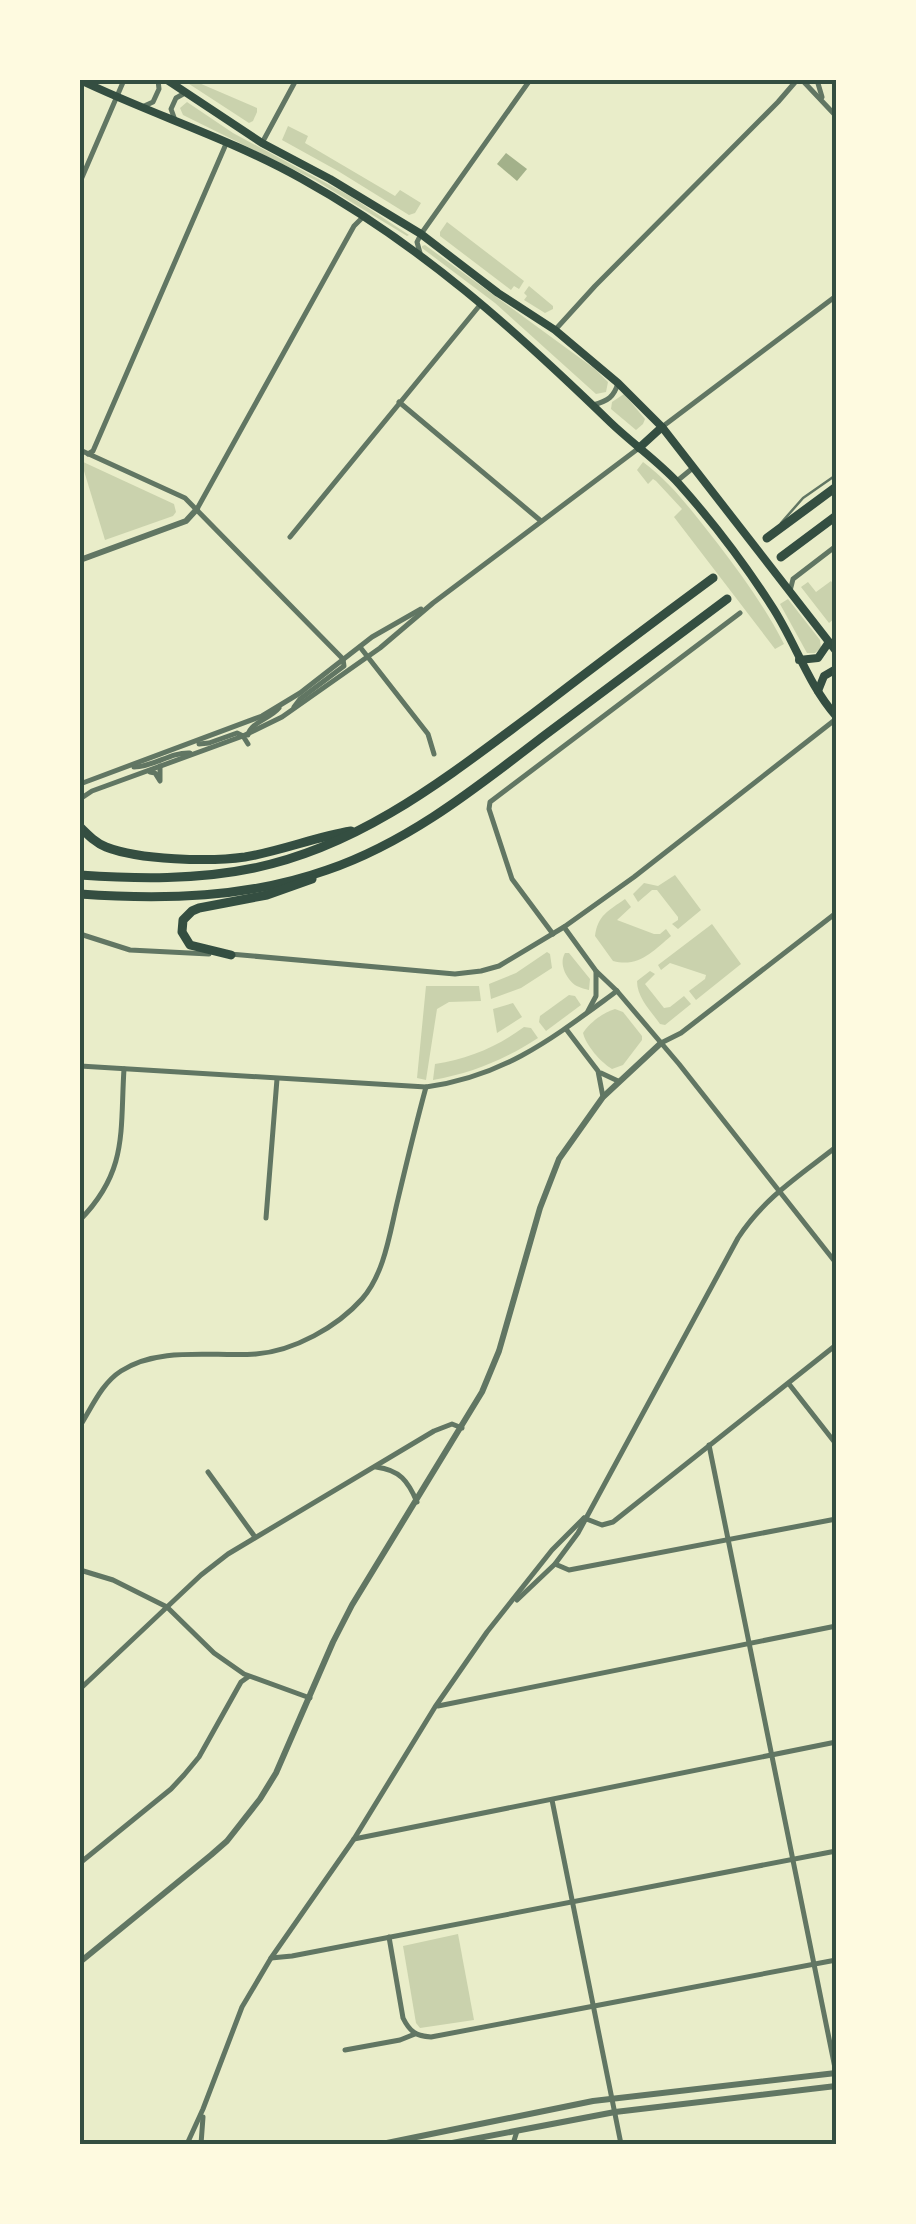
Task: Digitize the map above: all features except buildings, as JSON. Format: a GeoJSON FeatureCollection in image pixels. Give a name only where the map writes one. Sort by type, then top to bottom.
{"type":"FeatureCollection","features":[{"type":"Feature","properties":{"kind":"highway"},"geometry":{"type":"LineString","coordinates":[[767,538],[836,487]]}},
{"type":"Feature","properties":{"kind":"highway"},"geometry":{"type":"LineString","coordinates":[[782,557],[836,516]]}},
{"type":"Feature","properties":{"kind":"highway"},"geometry":{"type":"LineString","coordinates":[[80,875],[176,878],[255,868],[363,830],[444,780],[713,578]]}},
{"type":"Feature","properties":{"kind":"highway"},"geometry":{"type":"LineString","coordinates":[[230,954],[190,945],[182,932],[186,916],[200,908],[287,889],[383,846],[435,816],[727,598]]}},
{"type":"Feature","properties":{"kind":"highway"},"geometry":{"type":"LineString","coordinates":[[80,827],[98,843],[116,850],[214,859],[248,856],[363,830]]}},
{"type":"Feature","properties":{"kind":"highway"},"geometry":{"type":"LineString","coordinates":[[80,894],[222,894],[263,888],[327,870]]}},
{"type":"Feature","properties":{"kind":"main road"},"geometry":{"type":"LineString","coordinates":[[80,80],[228,141],[302,179],[420,253],[482,302],[677,481],[773,608],[836,718]]}},
{"type":"Feature","properties":{"kind":"main road"},"geometry":{"type":"LineString","coordinates":[[167,80],[262,143],[421,234],[498,293],[555,330],[618,383],[662,427],[836,651]]}},
{"type":"Feature","properties":{"kind":"main road"},"geometry":{"type":"LineString","coordinates":[[639,448],[662,427]]}},
{"type":"Feature","properties":{"kind":"main road"},"geometry":{"type":"LineString","coordinates":[[800,660],[818,658],[829,642]]}},
{"type":"Feature","properties":{"kind":"main road"},"geometry":{"type":"LineString","coordinates":[[818,692],[824,676],[836,669]]}},
{"type":"Feature","properties":{"kind":"street"},"geometry":{"type":"LineString","coordinates":[[80,182],[124,80]]}},
{"type":"Feature","properties":{"kind":"street"},"geometry":{"type":"LineString","coordinates":[[142,107],[153,102],[159,90],[158,80]]}},
{"type":"Feature","properties":{"kind":"street"},"geometry":{"type":"LineString","coordinates":[[262,143],[296,80]]}},
{"type":"Feature","properties":{"kind":"street"},"geometry":{"type":"LineString","coordinates":[[420,253],[417,242],[421,234],[530,80]]}},
{"type":"Feature","properties":{"kind":"street"},"geometry":{"type":"LineString","coordinates":[[555,330],[800,80],[836,116]]}},
{"type":"Feature","properties":{"kind":"street"},"geometry":{"type":"LineString","coordinates":[[816,80],[822,100]]}},
{"type":"Feature","properties":{"kind":"street"},"geometry":{"type":"LineString","coordinates":[[176,120],[172,109],[176,98],[187,92]]}},
{"type":"Feature","properties":{"kind":"street"},"geometry":{"type":"LineString","coordinates":[[88,454],[228,141]]}},
{"type":"Feature","properties":{"kind":"street"},"geometry":{"type":"LineString","coordinates":[[80,560],[186,521],[198,509],[354,226],[365,216]]}},
{"type":"Feature","properties":{"kind":"street"},"geometry":{"type":"LineString","coordinates":[[662,427],[836,296]]}},
{"type":"Feature","properties":{"kind":"street"},"geometry":{"type":"LineString","coordinates":[[290,537],[482,302]]}},
{"type":"Feature","properties":{"kind":"street"},"geometry":{"type":"LineString","coordinates":[[594,406],[615,394],[618,383]]}},
{"type":"Feature","properties":{"kind":"street"},"geometry":{"type":"LineString","coordinates":[[399,402],[541,521]]}},
{"type":"Feature","properties":{"kind":"street"},"geometry":{"type":"LineString","coordinates":[[80,799],[92,790],[245,735],[291,711],[639,448]]}},
{"type":"Feature","properties":{"kind":"street"},"geometry":{"type":"LineString","coordinates":[[80,450],[181,496],[198,509],[343,659],[344,666],[300,699],[291,711]]}},
{"type":"Feature","properties":{"kind":"street"},"geometry":{"type":"LineString","coordinates":[[677,481],[694,467]]}},
{"type":"Feature","properties":{"kind":"street"},"geometry":{"type":"LineString","coordinates":[[790,591],[793,578],[836,546]]}},
{"type":"Feature","properties":{"kind":"street"},"geometry":{"type":"LineString","coordinates":[[80,784],[251,721],[281,705],[390,626],[433,604]]}},
{"type":"Feature","properties":{"kind":"street"},"geometry":{"type":"LineString","coordinates":[[553,934],[512,880],[489,806],[492,800],[740,612]]}},
{"type":"Feature","properties":{"kind":"street"},"geometry":{"type":"LineString","coordinates":[[360,647],[428,734],[434,754]]}},
{"type":"Feature","properties":{"kind":"street"},"geometry":{"type":"LineString","coordinates":[[245,735],[281,705]]}},
{"type":"Feature","properties":{"kind":"street"},"geometry":{"type":"LineString","coordinates":[[80,934],[130,950],[230,954],[466,974],[490,970],[564,927],[836,718]]}},
{"type":"Feature","properties":{"kind":"street"},"geometry":{"type":"LineString","coordinates":[[193,744],[237,733],[245,735]]}},
{"type":"Feature","properties":{"kind":"street"},"geometry":{"type":"LineString","coordinates":[[131,766],[138,768],[181,753],[194,754]]}},
{"type":"Feature","properties":{"kind":"street"},"geometry":{"type":"LineString","coordinates":[[147,771],[155,773],[160,781],[160,766]]}},
{"type":"Feature","properties":{"kind":"street"},"geometry":{"type":"LineString","coordinates":[[80,1962],[226,1841],[271,1784],[352,1604],[482,1392],[499,1352],[551,1176],[568,1144],[618,1081],[661,1044],[681,1033],[836,913]]}},
{"type":"Feature","properties":{"kind":"street"},"geometry":{"type":"LineString","coordinates":[[564,927],[836,1263]]}},
{"type":"Feature","properties":{"kind":"street"},"geometry":{"type":"LineString","coordinates":[[587,1013],[596,996],[596,970]]}},
{"type":"Feature","properties":{"kind":"street"},"geometry":{"type":"LineString","coordinates":[[80,1066],[426,1087],[467,1080],[498,1069],[617,991]]}},
{"type":"Feature","properties":{"kind":"street"},"geometry":{"type":"LineString","coordinates":[[566,1028],[598,1071],[618,1081]]}},
{"type":"Feature","properties":{"kind":"street"},"geometry":{"type":"LineString","coordinates":[[80,1220],[99,1200],[113,1174],[124,1068]]}},
{"type":"Feature","properties":{"kind":"street"},"geometry":{"type":"LineString","coordinates":[[598,1071],[603,1097]]}},
{"type":"Feature","properties":{"kind":"street"},"geometry":{"type":"LineString","coordinates":[[266,1218],[277,1079]]}},
{"type":"Feature","properties":{"kind":"street"},"geometry":{"type":"LineString","coordinates":[[80,1426],[105,1386],[133,1364],[188,1354],[260,1354],[292,1345],[326,1329],[364,1297],[381,1266],[426,1087]]}},
{"type":"Feature","properties":{"kind":"street"},"geometry":{"type":"LineString","coordinates":[[504,1612],[555,1564],[578,1533],[752,1217],[778,1190],[836,1147]]}},
{"type":"Feature","properties":{"kind":"street"},"geometry":{"type":"LineString","coordinates":[[584,1518],[602,1525],[613,1522],[836,1345]]}},
{"type":"Feature","properties":{"kind":"street"},"geometry":{"type":"LineString","coordinates":[[789,1384],[836,1444]]}},
{"type":"Feature","properties":{"kind":"street"},"geometry":{"type":"LineString","coordinates":[[80,1689],[201,1574],[254,1538],[440,1428],[452,1424],[462,1428]]}},
{"type":"Feature","properties":{"kind":"street"},"geometry":{"type":"LineString","coordinates":[[382,2144],[592,2102],[836,2073],[710,1445]]}},
{"type":"Feature","properties":{"kind":"street"},"geometry":{"type":"LineString","coordinates":[[373,1466],[391,1469],[402,1476],[416,1502]]}},
{"type":"Feature","properties":{"kind":"street"},"geometry":{"type":"LineString","coordinates":[[208,1472],[254,1538]]}},
{"type":"Feature","properties":{"kind":"street"},"geometry":{"type":"LineString","coordinates":[[186,2144],[242,2007],[271,1958],[354,1839],[487,1632],[552,1550],[584,1518]]}},
{"type":"Feature","properties":{"kind":"street"},"geometry":{"type":"LineString","coordinates":[[552,1550],[555,1564],[570,1570],[836,1518]]}},
{"type":"Feature","properties":{"kind":"street"},"geometry":{"type":"LineString","coordinates":[[80,1570],[113,1580],[167,1607],[214,1654],[250,1676],[310,1698]]}},
{"type":"Feature","properties":{"kind":"street"},"geometry":{"type":"LineString","coordinates":[[436,1707],[836,1626]]}},
{"type":"Feature","properties":{"kind":"street"},"geometry":{"type":"LineString","coordinates":[[80,1864],[171,1789],[199,1757],[241,1682],[250,1676]]}},
{"type":"Feature","properties":{"kind":"street"},"geometry":{"type":"LineString","coordinates":[[354,1839],[836,1742]]}},
{"type":"Feature","properties":{"kind":"street"},"geometry":{"type":"LineString","coordinates":[[552,1800],[621,2144]]}},
{"type":"Feature","properties":{"kind":"street"},"geometry":{"type":"LineString","coordinates":[[271,1958],[836,1850]]}},
{"type":"Feature","properties":{"kind":"street"},"geometry":{"type":"LineString","coordinates":[[389,1936],[408,2029],[431,2037],[836,1960]]}},
{"type":"Feature","properties":{"kind":"street"},"geometry":{"type":"LineString","coordinates":[[345,2050],[415,2034]]}},
{"type":"Feature","properties":{"kind":"street"},"geometry":{"type":"LineString","coordinates":[[446,2144],[615,2112],[836,2086]]}},
{"type":"Feature","properties":{"kind":"street"},"geometry":{"type":"LineString","coordinates":[[202,2144],[203,2109]]}},
{"type":"Feature","properties":{"kind":"street"},"geometry":{"type":"LineString","coordinates":[[513,2144],[516,2131]]}},
{"type":"Feature","properties":{"kind":"lane"},"geometry":{"type":"LineString","coordinates":[[767,538],[804,498],[836,475]]}},
{"type":"Feature","properties":{"kind":"shaded area"},"geometry":{"type":"Polygon","coordinates":[[[183,80],[192,80],[257,108],[253,121],[249,123],[183,80]]]}},
{"type":"Feature","properties":{"kind":"shaded area"},"geometry":{"type":"Polygon","coordinates":[[[187,102],[233,133],[350,196],[409,235],[315,180],[183,115],[180,108],[187,102]]]}},
{"type":"Feature","properties":{"kind":"shaded area"},"geometry":{"type":"Polygon","coordinates":[[[288,126],[308,136],[305,143],[395,196],[400,190],[421,203],[415,213],[409,215],[282,140],[288,126]]]}},
{"type":"Feature","properties":{"kind":"shaded area"},"geometry":{"type":"Polygon","coordinates":[[[506,153],[527,169],[517,181],[497,164],[506,153]]]}},
{"type":"Feature","properties":{"kind":"shaded area"},"geometry":{"type":"Polygon","coordinates":[[[447,222],[524,281],[519,289],[514,286],[511,290],[440,236],[447,222]]]}},
{"type":"Feature","properties":{"kind":"shaded area"},"geometry":{"type":"Polygon","coordinates":[[[425,245],[595,369],[608,382],[606,392],[596,394],[495,303],[422,248],[425,245]]]}},
{"type":"Feature","properties":{"kind":"shaded area"},"geometry":{"type":"Polygon","coordinates":[[[529,286],[553,309],[545,313],[524,300],[529,286]]]}},
{"type":"Feature","properties":{"kind":"shaded area"},"geometry":{"type":"Polygon","coordinates":[[[624,394],[645,419],[636,430],[611,409],[612,402],[624,394]]]}},
{"type":"Feature","properties":{"kind":"shaded area"},"geometry":{"type":"Polygon","coordinates":[[[81,461],[174,504],[176,512],[105,540],[81,461]]]}},
{"type":"Feature","properties":{"kind":"shaded area"},"geometry":{"type":"Polygon","coordinates":[[[643,462],[674,490],[718,544],[784,644],[775,649],[674,517],[682,509],[656,481],[648,484],[637,470],[643,462]]]}},
{"type":"Feature","properties":{"kind":"shaded area"},"geometry":{"type":"Polygon","coordinates":[[[831,581],[836,588],[836,617],[829,623],[801,587],[808,582],[816,592],[831,581]]]}},
{"type":"Feature","properties":{"kind":"shaded area"},"geometry":{"type":"Polygon","coordinates":[[[788,599],[820,640],[821,648],[815,653],[807,653],[780,604],[788,599]]]}},
{"type":"Feature","properties":{"kind":"shaded area"},"geometry":{"type":"Polygon","coordinates":[[[675,875],[701,910],[678,929],[672,924],[678,917],[657,890],[638,902],[633,894],[644,883],[658,886],[675,875]]]}},
{"type":"Feature","properties":{"kind":"shaded area"},"geometry":{"type":"Polygon","coordinates":[[[625,899],[631,907],[617,920],[654,934],[666,929],[671,936],[645,957],[622,963],[613,961],[595,936],[601,918],[625,899]]]}},
{"type":"Feature","properties":{"kind":"shaded area"},"geometry":{"type":"Polygon","coordinates":[[[712,924],[741,964],[696,1000],[689,991],[706,975],[670,963],[661,970],[658,965],[712,924]]]}},
{"type":"Feature","properties":{"kind":"shaded area"},"geometry":{"type":"Polygon","coordinates":[[[547,952],[552,968],[521,988],[491,999],[489,984],[516,973],[547,952]]]}},
{"type":"Feature","properties":{"kind":"shaded area"},"geometry":{"type":"Polygon","coordinates":[[[565,953],[590,979],[589,990],[568,978],[563,965],[565,953]]]}},
{"type":"Feature","properties":{"kind":"shaded area"},"geometry":{"type":"Polygon","coordinates":[[[650,971],[655,974],[645,984],[664,1008],[684,996],[691,1004],[665,1025],[649,1009],[638,987],[637,981],[650,971]]]}},
{"type":"Feature","properties":{"kind":"shaded area"},"geometry":{"type":"Polygon","coordinates":[[[426,986],[479,986],[481,1001],[449,1002],[437,1009],[426,1080],[417,1078],[426,986]]]}},
{"type":"Feature","properties":{"kind":"shaded area"},"geometry":{"type":"Polygon","coordinates":[[[569,995],[575,996],[581,1005],[546,1031],[539,1022],[540,1016],[569,995]]]}},
{"type":"Feature","properties":{"kind":"shaded area"},"geometry":{"type":"Polygon","coordinates":[[[513,1003],[522,1017],[497,1033],[493,1009],[513,1003]]]}},
{"type":"Feature","properties":{"kind":"shaded area"},"geometry":{"type":"Polygon","coordinates":[[[615,1009],[623,1012],[642,1040],[623,1065],[612,1069],[594,1053],[583,1033],[597,1018],[615,1009]]]}},
{"type":"Feature","properties":{"kind":"shaded area"},"geometry":{"type":"Polygon","coordinates":[[[524,1027],[531,1028],[538,1038],[487,1065],[433,1080],[435,1064],[482,1051],[524,1027]]]}},
{"type":"Feature","properties":{"kind":"shaded area"},"geometry":{"type":"Polygon","coordinates":[[[458,1934],[474,2020],[420,2028],[403,1946],[458,1934]]]}}]}
